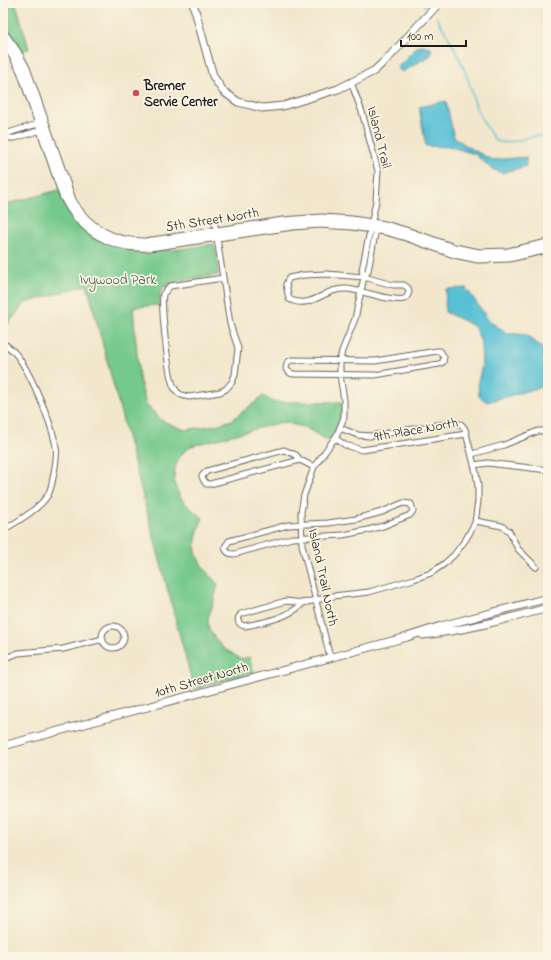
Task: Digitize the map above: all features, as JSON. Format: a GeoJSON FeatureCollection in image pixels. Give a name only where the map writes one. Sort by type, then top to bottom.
{"type":"FeatureCollection","features":[{"type":"Feature","properties":{"kind":"street"},"geometry":{"type":"LineString","coordinates":[[193,3],[213,76],[223,91],[238,102],[262,108],[283,106],[338,89],[374,71],[437,6]]}},
{"type":"Feature","properties":{"kind":"street","name":"5th Street North"},"geometry":{"type":"LineString","coordinates":[[3,32],[23,62],[43,126]]}},
{"type":"Feature","properties":{"kind":"street","name":"5th Street North"},"geometry":{"type":"LineString","coordinates":[[3,41],[20,71],[72,200],[86,219],[100,231],[118,238],[139,242],[306,219],[341,219],[406,237],[454,254],[478,259],[509,258],[548,250]]}},
{"type":"Feature","properties":{"kind":"street","name":"Island Trail"},"geometry":{"type":"LineString","coordinates":[[351,82],[362,112],[378,170],[373,227]]}},
{"type":"Feature","properties":{"kind":"street"},"geometry":{"type":"LineString","coordinates":[[4,136],[8,133],[43,126]]}},
{"type":"Feature","properties":{"kind":"street","name":"5th Street North"},"geometry":{"type":"LineString","coordinates":[[373,227],[400,229],[454,248],[490,254],[508,252],[548,243]]}},
{"type":"Feature","properties":{"kind":"street","name":"Island Trail North"},"geometry":{"type":"LineString","coordinates":[[330,657],[304,556],[300,524],[301,512],[304,495],[314,467],[335,438],[344,417],[344,400],[340,375],[340,361],[342,351],[355,319],[364,277],[368,271],[373,227]]}},
{"type":"Feature","properties":{"kind":"street"},"geometry":{"type":"LineString","coordinates":[[216,231],[230,324],[238,348],[236,375],[226,389],[220,392],[189,397],[184,396],[174,389],[169,374],[163,294],[170,286],[223,278]]}},
{"type":"Feature","properties":{"kind":"street"},"geometry":{"type":"LineString","coordinates":[[326,274],[364,277],[393,285],[404,285],[410,292],[404,299],[397,299],[361,291],[340,288],[311,302],[292,301],[289,298],[286,284],[289,278],[292,277],[326,274]]}},
{"type":"Feature","properties":{"kind":"street"},"geometry":{"type":"LineString","coordinates":[[3,343],[13,351],[27,372],[47,415],[57,448],[55,469],[49,494],[31,512],[3,530]]}},
{"type":"Feature","properties":{"kind":"street"},"geometry":{"type":"LineString","coordinates":[[437,351],[440,351],[444,358],[443,362],[439,364],[375,375],[340,375],[290,373],[286,369],[286,366],[291,360],[379,361],[437,351]]}},
{"type":"Feature","properties":{"kind":"street","name":"9th Place North"},"geometry":{"type":"LineString","coordinates":[[335,438],[345,445],[362,450],[466,434],[463,426],[457,422],[370,436],[358,435],[340,428]]}},
{"type":"Feature","properties":{"kind":"street"},"geometry":{"type":"LineString","coordinates":[[472,454],[504,446],[538,431],[543,431],[547,434],[548,438]]}},
{"type":"Feature","properties":{"kind":"street"},"geometry":{"type":"LineString","coordinates":[[303,603],[292,613],[279,617],[245,626],[238,622],[241,614],[286,601],[303,603],[370,592],[414,580],[431,573],[454,555],[466,539],[476,521],[478,486],[472,454],[466,434]]}},
{"type":"Feature","properties":{"kind":"street"},"geometry":{"type":"LineString","coordinates":[[300,460],[210,484],[206,484],[202,476],[207,471],[281,451],[287,451],[296,455],[300,460],[314,467]]}},
{"type":"Feature","properties":{"kind":"street"},"geometry":{"type":"LineString","coordinates":[[474,465],[492,463],[548,470]]}},
{"type":"Feature","properties":{"kind":"street"},"geometry":{"type":"LineString","coordinates":[[403,503],[411,504],[413,507],[413,511],[410,515],[384,526],[343,535],[301,537],[292,538],[234,554],[229,554],[225,547],[229,541],[288,525],[328,523],[356,519],[382,512],[403,503]]}},
{"type":"Feature","properties":{"kind":"street"},"geometry":{"type":"LineString","coordinates":[[476,521],[502,526],[508,531],[518,549],[536,566]]}},
{"type":"Feature","properties":{"kind":"street","name":"10th Street North"},"geometry":{"type":"LineString","coordinates":[[3,746],[548,598]]}},
{"type":"Feature","properties":{"kind":"street","name":"10th Street North"},"geometry":{"type":"LineString","coordinates":[[407,637],[469,628],[548,608]]}},
{"type":"Feature","properties":{"kind":"street"},"geometry":{"type":"LineString","coordinates":[[110,627],[117,627],[124,634],[124,641],[116,648],[106,646],[103,640],[105,631],[110,627]]}},
{"type":"Feature","properties":{"kind":"street"},"geometry":{"type":"LineString","coordinates":[[3,659],[18,653],[62,649],[103,640]]}},
{"type":"Feature","properties":{"kind":"green space"},"geometry":{"type":"Polygon","coordinates":[[[3,3],[16,3],[29,49],[20,51],[3,29],[3,3]]]}},
{"type":"Feature","properties":{"kind":"green space","name":"Ivywood Park"},"geometry":{"type":"Polygon","coordinates":[[[59,190],[68,210],[126,249],[173,250],[214,244],[218,262],[218,275],[172,283],[162,289],[160,295],[160,305],[133,307],[139,377],[146,405],[163,421],[185,430],[216,425],[232,420],[263,396],[273,402],[342,402],[339,422],[329,441],[304,427],[282,422],[191,446],[185,451],[177,462],[174,476],[180,496],[187,505],[203,518],[196,538],[199,561],[218,584],[208,618],[209,630],[223,648],[241,659],[249,657],[254,672],[194,689],[87,285],[25,303],[3,330],[3,205],[59,190]]]}},
{"type":"Feature","properties":{"kind":"water"},"geometry":{"type":"Polygon","coordinates":[[[423,46],[431,48],[431,55],[402,72],[397,68],[417,47],[423,46]]]}},
{"type":"Feature","properties":{"kind":"water"},"geometry":{"type":"Polygon","coordinates":[[[446,101],[454,137],[468,147],[492,160],[526,157],[526,166],[502,173],[492,169],[475,154],[451,147],[426,146],[419,107],[446,101]]]}},
{"type":"Feature","properties":{"kind":"water"},"geometry":{"type":"Polygon","coordinates":[[[466,288],[490,322],[508,333],[527,335],[542,348],[548,374],[548,385],[487,402],[479,396],[478,382],[482,365],[481,342],[474,326],[445,312],[446,289],[466,288]]]}},
{"type":"Feature","properties":{"kind":"waterway"},"geometry":{"type":"LineString","coordinates":[[423,3],[426,8]]}},
{"type":"Feature","properties":{"kind":"waterway"},"geometry":{"type":"LineString","coordinates":[[436,17],[461,61],[469,81],[478,112],[496,141],[507,142],[539,136],[548,138]]}},
{"type":"Feature","properties":{"kind":"place","name":"Bremer Servie Center"},"geometry":{"type":"Point","coordinates":[136,93]}}]}
